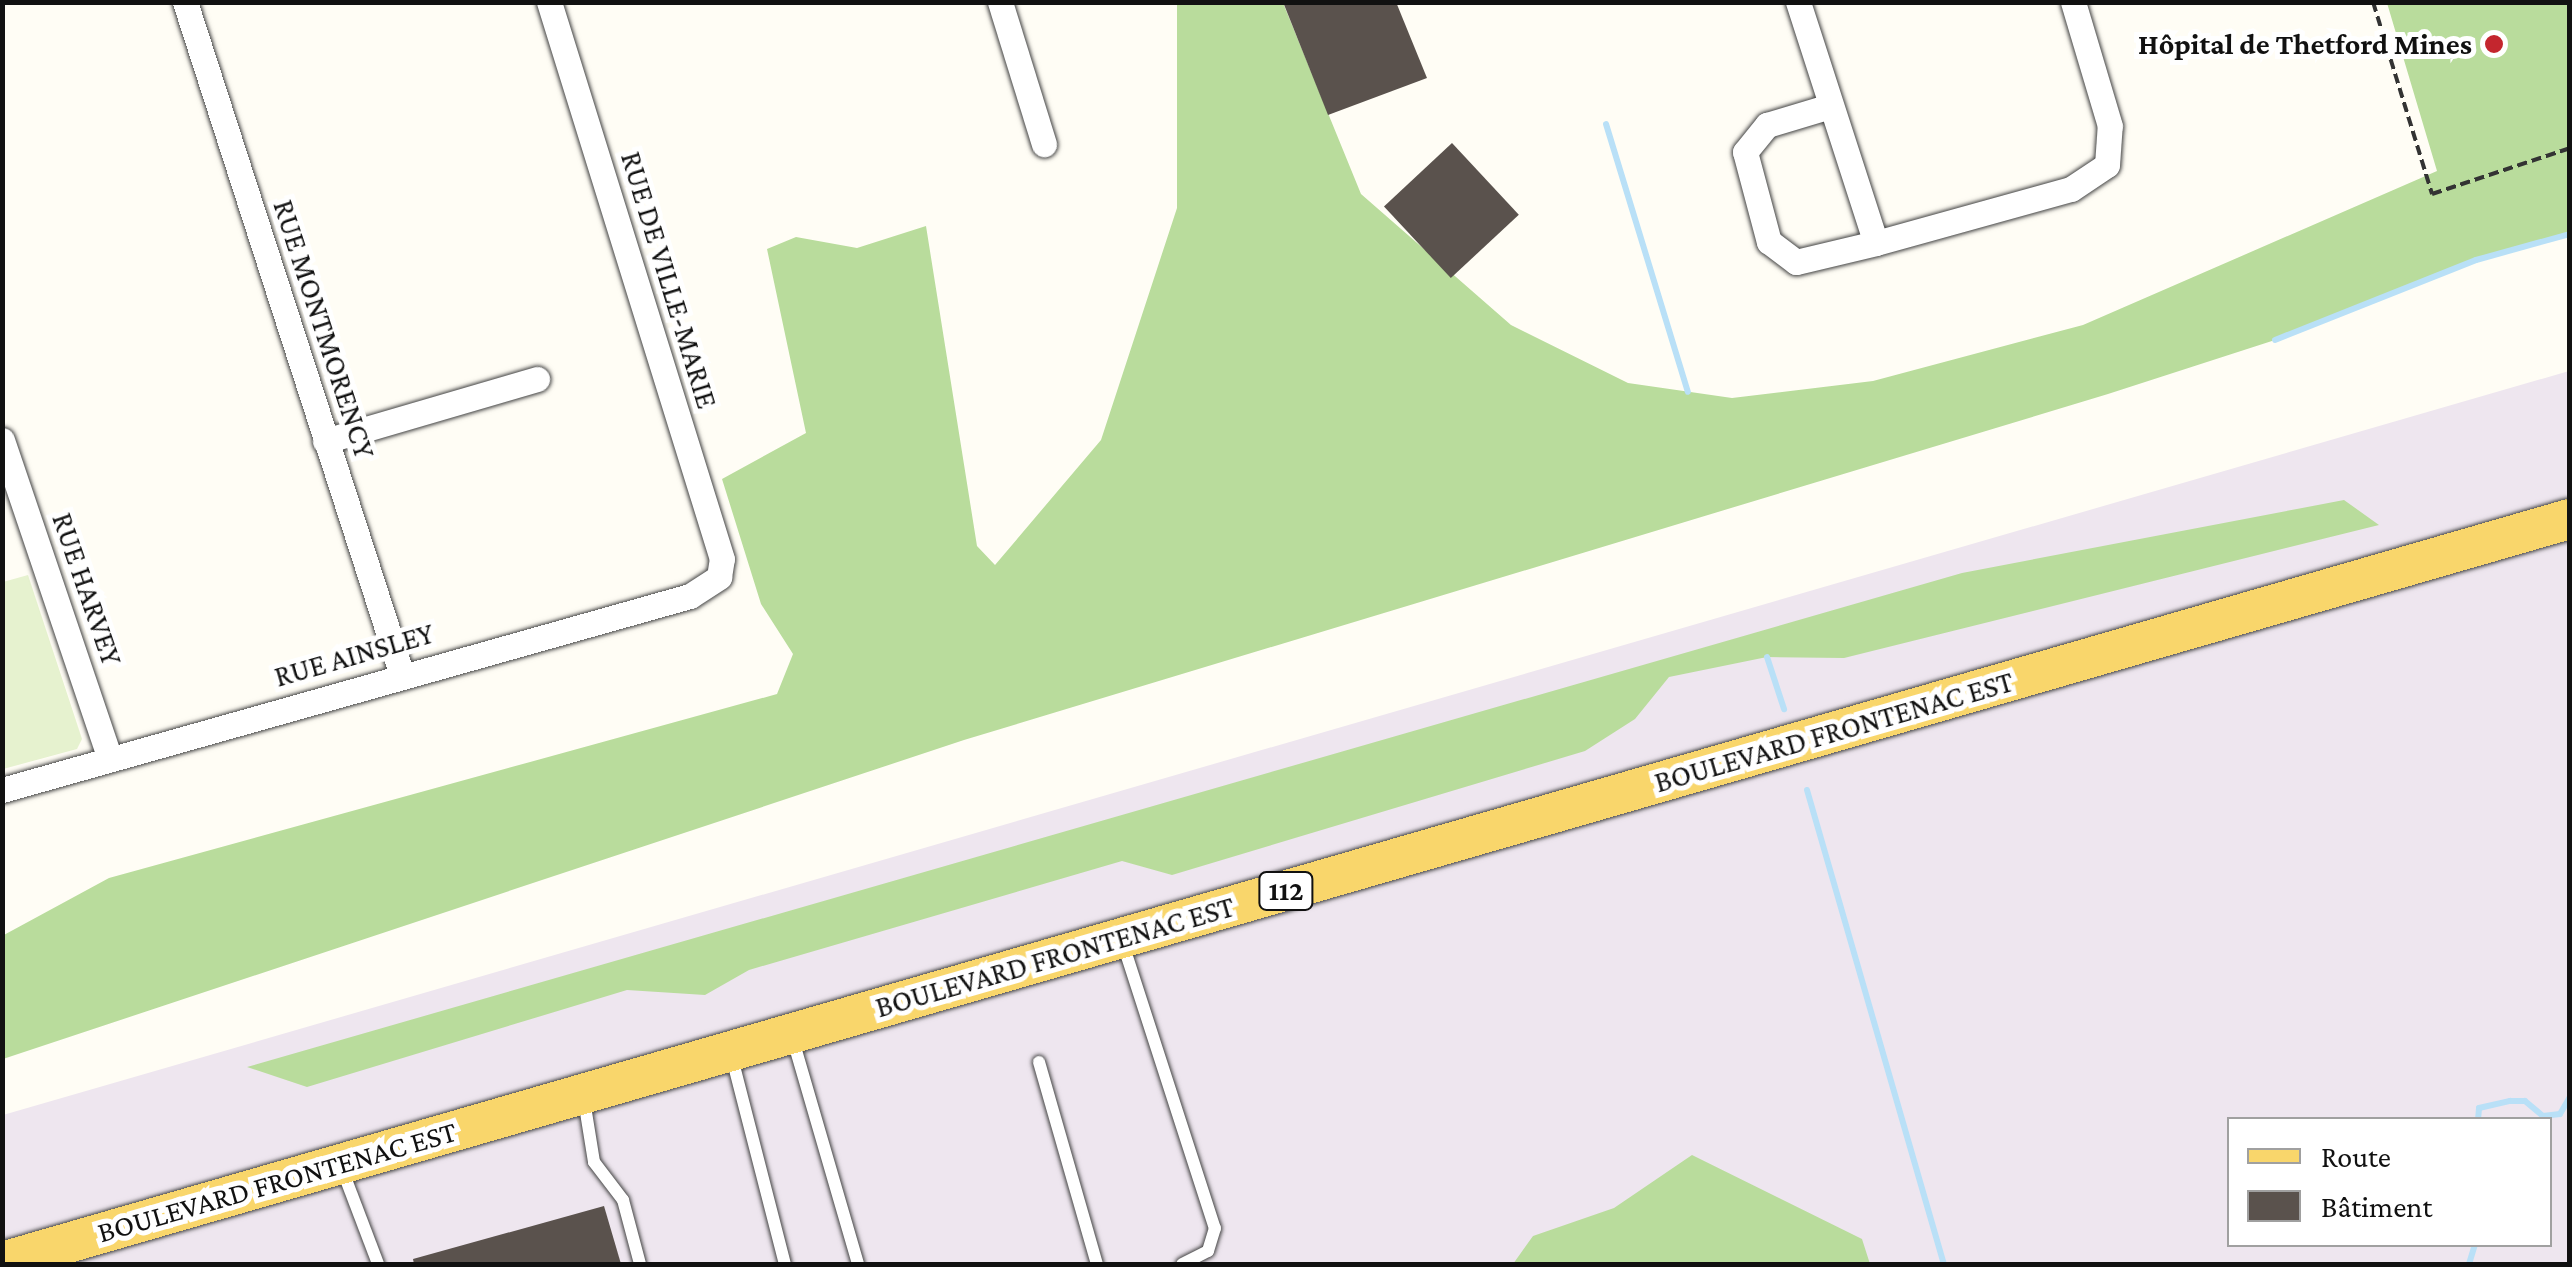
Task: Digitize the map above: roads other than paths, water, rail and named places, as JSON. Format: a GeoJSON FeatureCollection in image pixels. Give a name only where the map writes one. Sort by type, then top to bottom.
{"type":"FeatureCollection","features":[{"type":"Feature","properties":{"kind":"main road","name":"BOULEVARD FRONTENAC EST"},"geometry":{"type":"LineString","coordinates":[[2,1262],[2570,518]]}},
{"type":"Feature","properties":{"kind":"street","name":"RUE MONTMORENCY"},"geometry":{"type":"LineString","coordinates":[[184,2],[402,675]]}},
{"type":"Feature","properties":{"kind":"street","name":"RUE DE VILLE-MARIE"},"geometry":{"type":"LineString","coordinates":[[549,2],[722,560],[719,577]]}},
{"type":"Feature","properties":{"kind":"street"},"geometry":{"type":"LineString","coordinates":[[1000,2],[1044,144]]}},
{"type":"Feature","properties":{"kind":"street"},"geometry":{"type":"LineString","coordinates":[[1798,2],[1876,243]]}},
{"type":"Feature","properties":{"kind":"street"},"geometry":{"type":"LineString","coordinates":[[1830,106],[1767,125],[1751,137],[1746,175],[1768,242],[1796,262],[2071,189],[2107,166],[2110,126],[2073,2]]}},
{"type":"Feature","properties":{"kind":"street"},"geometry":{"type":"LineString","coordinates":[[325,441],[537,379]]}},
{"type":"Feature","properties":{"kind":"street","name":"RUE HARVEY"},"geometry":{"type":"LineString","coordinates":[[2,440],[110,759]]}},
{"type":"Feature","properties":{"kind":"street","name":"RUE AINSLEY"},"geometry":{"type":"LineString","coordinates":[[2,790],[690,596],[719,577]]}},
{"type":"Feature","properties":{"kind":"lane"},"geometry":{"type":"LineString","coordinates":[[1121,939],[1214,1228],[1208,1251],[1182,1264]]}},
{"type":"Feature","properties":{"kind":"lane"},"geometry":{"type":"LineString","coordinates":[[790,1033],[858,1264]]}},
{"type":"Feature","properties":{"kind":"lane"},"geometry":{"type":"LineString","coordinates":[[730,1050],[785,1264]]}},
{"type":"Feature","properties":{"kind":"lane"},"geometry":{"type":"LineString","coordinates":[[1040,1062],[1097,1264]]}},
{"type":"Feature","properties":{"kind":"lane"},"geometry":{"type":"LineString","coordinates":[[583,1093],[594,1162],[622,1200],[640,1264]]}},
{"type":"Feature","properties":{"kind":"lane"},"geometry":{"type":"LineString","coordinates":[[340,1162],[378,1264]]}},
{"type":"Feature","properties":{"kind":"waterway"},"geometry":{"type":"LineString","coordinates":[[1606,124],[1688,392]]}},
{"type":"Feature","properties":{"kind":"waterway"},"geometry":{"type":"LineString","coordinates":[[2275,340],[2476,260],[2570,234]]}},
{"type":"Feature","properties":{"kind":"waterway"},"geometry":{"type":"LineString","coordinates":[[1767,657],[1784,709]]}},
{"type":"Feature","properties":{"kind":"waterway"},"geometry":{"type":"LineString","coordinates":[[1807,790],[1944,1264]]}},
{"type":"Feature","properties":{"kind":"waterway"},"geometry":{"type":"LineString","coordinates":[[2478,1117],[2479,1108],[2510,1101],[2525,1101],[2543,1116],[2560,1114],[2570,1097]]}},
{"type":"Feature","properties":{"kind":"waterway"},"geometry":{"type":"LineString","coordinates":[[2469,1264],[2474,1247]]}},
{"type":"Feature","properties":{"kind":"place","name":"Hôpital de Thetford Mines"},"geometry":{"type":"Point","coordinates":[2494,44]}}]}
